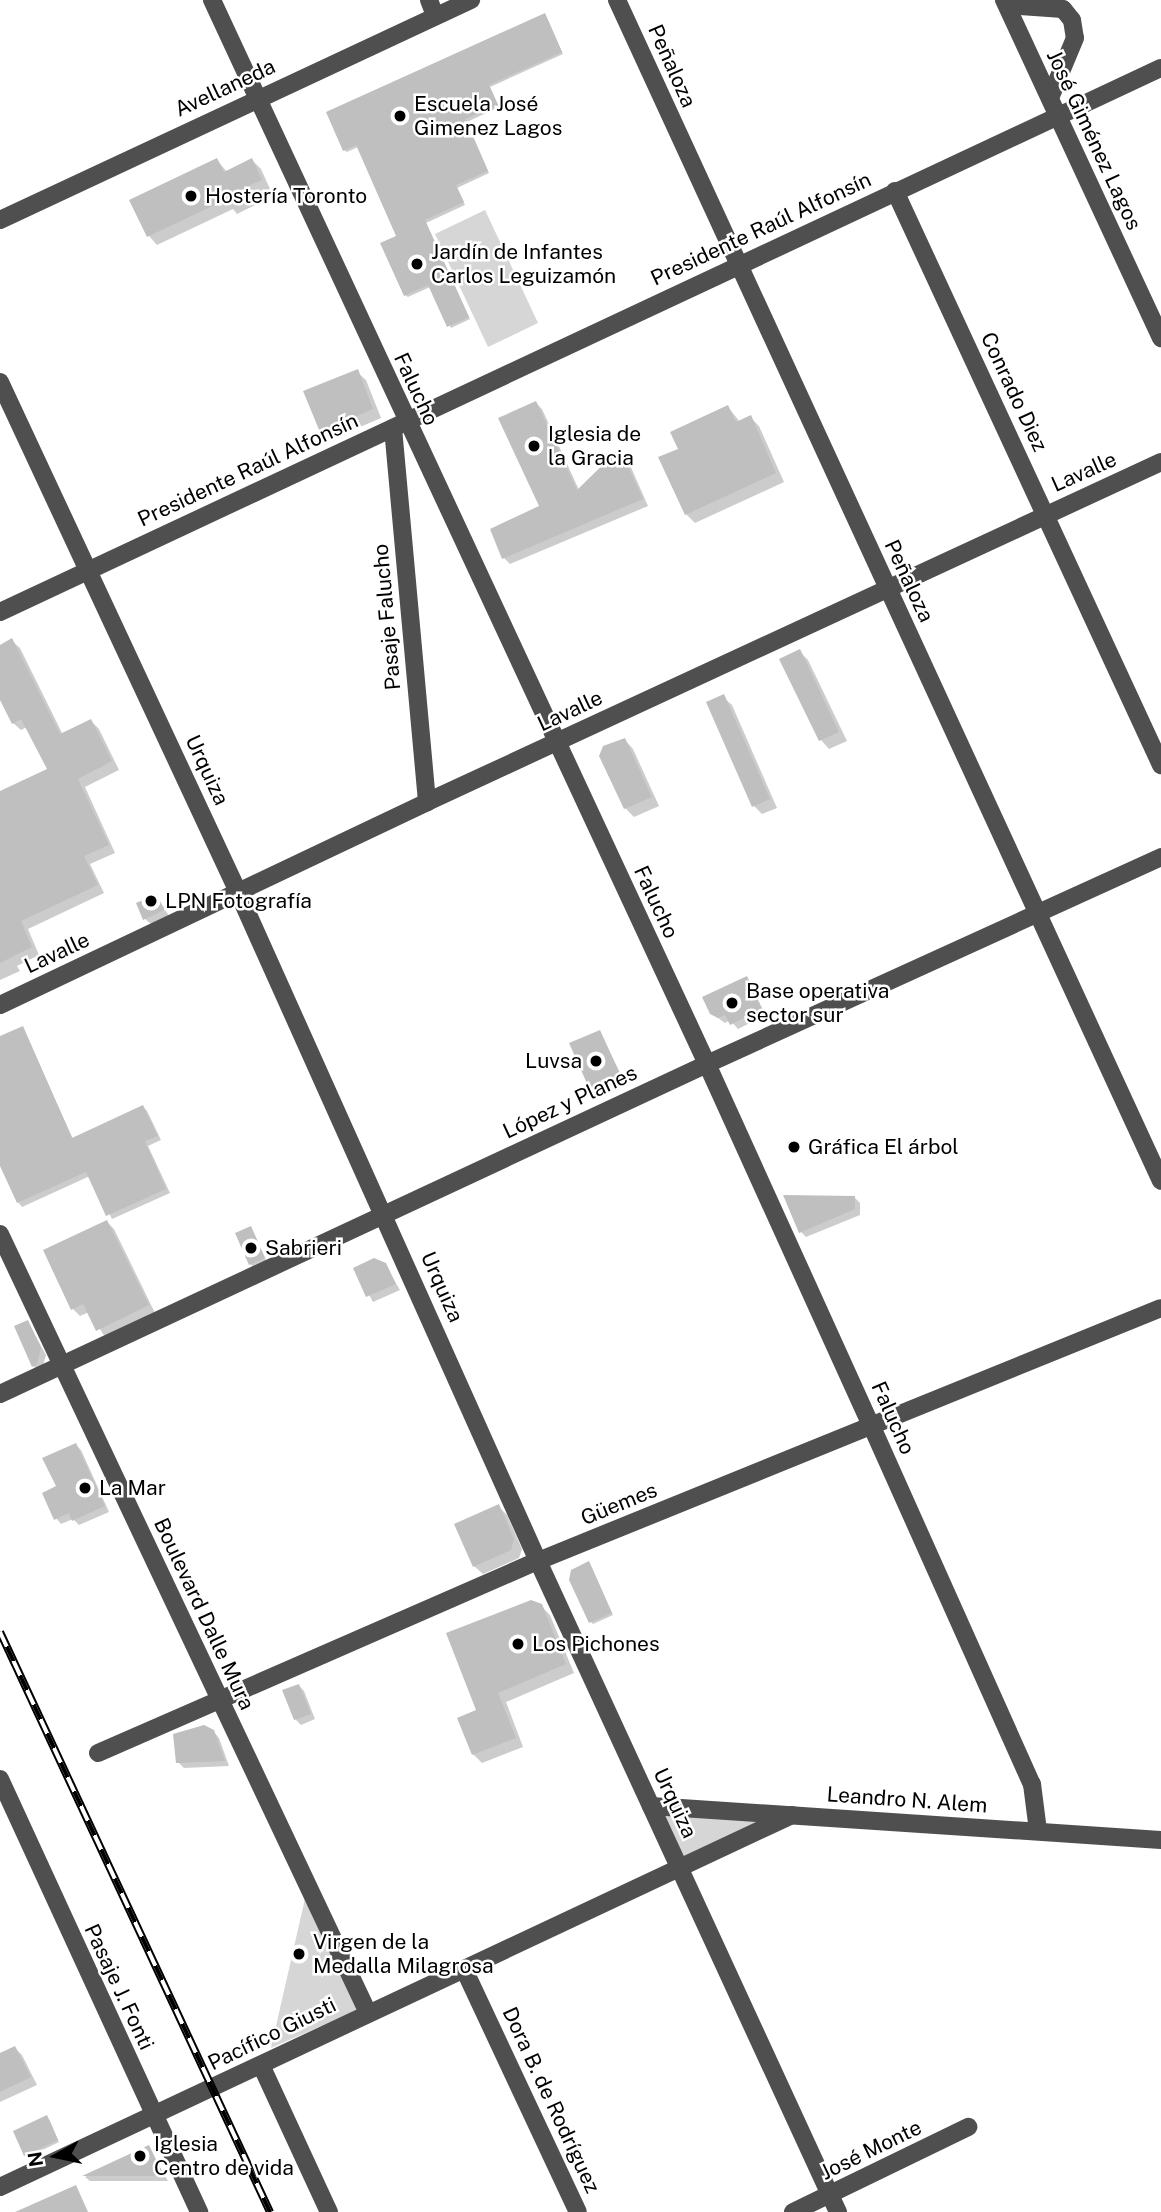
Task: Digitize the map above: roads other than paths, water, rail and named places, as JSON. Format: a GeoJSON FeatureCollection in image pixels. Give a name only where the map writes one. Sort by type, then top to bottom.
{"type":"FeatureCollection","features":[{"type":"Feature","properties":{"kind":"street","name":"Falucho"},"geometry":{"type":"LineString","coordinates":[[212,0],[400,425],[556,742],[872,1426],[1032,1784],[1038,1831]]}},
{"type":"Feature","properties":{"kind":"street","name":"Avellaneda"},"geometry":{"type":"LineString","coordinates":[[0,220],[257,99],[432,8],[471,0]]}},
{"type":"Feature","properties":{"kind":"street","name":"Peñaloza"},"geometry":{"type":"LineString","coordinates":[[617,0],[737,266],[1161,1181]]}},
{"type":"Feature","properties":{"kind":"street","name":"José Giménez Lagos"},"geometry":{"type":"LineString","coordinates":[[1005,3],[1161,338]]}},
{"type":"Feature","properties":{"kind":"street"},"geometry":{"type":"LineString","coordinates":[[1005,3],[1063,9],[1072,20],[1075,38],[1053,106]]}},
{"type":"Feature","properties":{"kind":"street","name":"Presidente Raúl Alfonsín"},"geometry":{"type":"LineString","coordinates":[[0,612],[895,191],[1053,106],[1161,68]]}},
{"type":"Feature","properties":{"kind":"street","name":"Conrado Diez"},"geometry":{"type":"LineString","coordinates":[[895,191],[1161,765]]}},
{"type":"Feature","properties":{"kind":"street","name":"Urquiza"},"geometry":{"type":"LineString","coordinates":[[0,382],[239,892],[538,1561],[838,2212]]}},
{"type":"Feature","properties":{"kind":"street","name":"Pasaje Falucho"},"geometry":{"type":"LineString","coordinates":[[400,425],[427,802]]}},
{"type":"Feature","properties":{"kind":"street","name":"Lavalle"},"geometry":{"type":"LineString","coordinates":[[0,1005],[427,802],[1161,462]]}},
{"type":"Feature","properties":{"kind":"street","name":"López y Planes"},"geometry":{"type":"LineString","coordinates":[[0,1394],[707,1064],[1161,857]]}},
{"type":"Feature","properties":{"kind":"street","name":"Boulevard Dalle Mura"},"geometry":{"type":"LineString","coordinates":[[0,1234],[368,2012]]}},
{"type":"Feature","properties":{"kind":"street","name":"Güemes"},"geometry":{"type":"LineString","coordinates":[[98,1753],[538,1561],[872,1426],[1159,1315]]}},
{"type":"Feature","properties":{"kind":"street","name":"Pasaje J. Fonti"},"geometry":{"type":"LineString","coordinates":[[0,1779],[199,2212]]}},
{"type":"Feature","properties":{"kind":"street","name":"Leandro N. Alem"},"geometry":{"type":"LineString","coordinates":[[651,1806],[1161,1840]]}},
{"type":"Feature","properties":{"kind":"street","name":"Pacífico Giusti"},"geometry":{"type":"LineString","coordinates":[[0,2187],[154,2117],[368,2012],[792,1815]]}},
{"type":"Feature","properties":{"kind":"street","name":"Dora B. de Rodríguez"},"geometry":{"type":"LineString","coordinates":[[464,1969],[578,2212]]}},
{"type":"Feature","properties":{"kind":"street"},"geometry":{"type":"LineString","coordinates":[[261,2065],[329,2212]]}},
{"type":"Feature","properties":{"kind":"street","name":"José Monte"},"geometry":{"type":"LineString","coordinates":[[793,2212],[968,2127]]}},
{"type":"Feature","properties":{"kind":"railway"},"geometry":{"type":"LineString","coordinates":[[0,1632],[270,2212]]}},
{"type":"Feature","properties":{"kind":"place","name":"Escuela José Gimenez Lagos"},"geometry":{"type":"Point","coordinates":[400,116]}},
{"type":"Feature","properties":{"kind":"place","name":"Hostería Toronto"},"geometry":{"type":"Point","coordinates":[191,196]}},
{"type":"Feature","properties":{"kind":"place","name":"Jardín de Infantes Carlos Leguizamón"},"geometry":{"type":"Point","coordinates":[417,264]}},
{"type":"Feature","properties":{"kind":"place","name":"Iglesia de la Gracia"},"geometry":{"type":"Point","coordinates":[534,446]}},
{"type":"Feature","properties":{"kind":"place","name":"LPN Fotografía"},"geometry":{"type":"Point","coordinates":[151,901]}},
{"type":"Feature","properties":{"kind":"place","name":"Base operativa sector sur"},"geometry":{"type":"Point","coordinates":[732,1003]}},
{"type":"Feature","properties":{"kind":"place","name":"Luvsa"},"geometry":{"type":"Point","coordinates":[596,1061]}},
{"type":"Feature","properties":{"kind":"place","name":"Gráfica El árbol"},"geometry":{"type":"Point","coordinates":[794,1147]}},
{"type":"Feature","properties":{"kind":"place","name":"Sabrieri"},"geometry":{"type":"Point","coordinates":[251,1248]}},
{"type":"Feature","properties":{"kind":"place","name":"La Mar"},"geometry":{"type":"Point","coordinates":[85,1488]}},
{"type":"Feature","properties":{"kind":"place","name":"Los Pichones"},"geometry":{"type":"Point","coordinates":[518,1644]}},
{"type":"Feature","properties":{"kind":"place","name":"Virgen de la Medalla Milagrosa"},"geometry":{"type":"Point","coordinates":[299,1954]}},
{"type":"Feature","properties":{"kind":"place","name":"Iglesia Centro de vida"},"geometry":{"type":"Point","coordinates":[140,2156]}}]}
